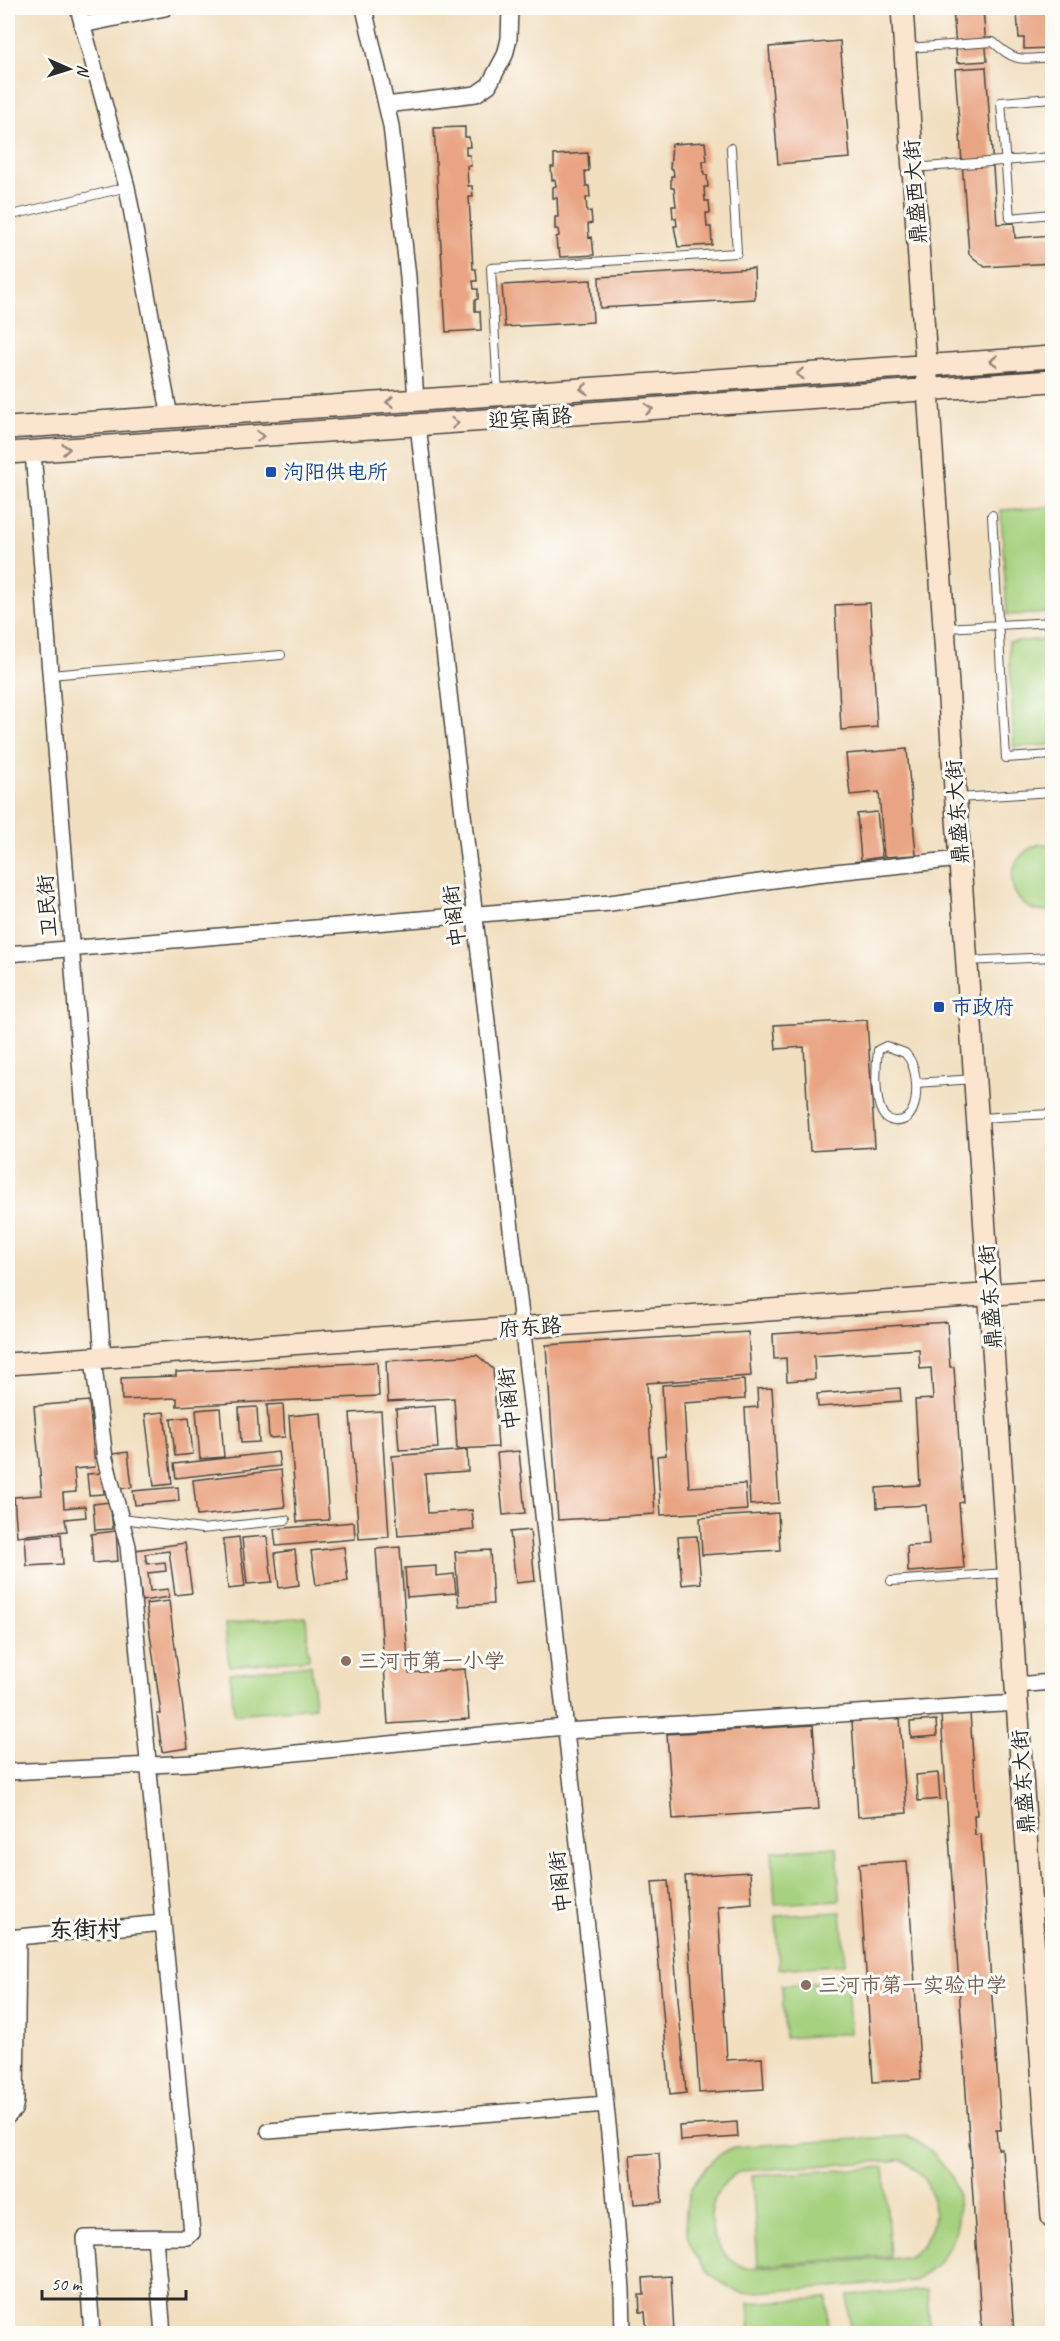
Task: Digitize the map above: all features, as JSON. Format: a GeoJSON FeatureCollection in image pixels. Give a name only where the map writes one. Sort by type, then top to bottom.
{"type":"FeatureCollection","features":[{"type":"Feature","properties":{"kind":"main road","name":"鼎盛西大街"},"geometry":{"type":"LineString","coordinates":[[902,8],[928,377]]}},
{"type":"Feature","properties":{"kind":"main road","name":"迎宾南路"},"geometry":{"type":"LineString","coordinates":[[8,453],[418,425],[928,377],[1053,357]]}},
{"type":"Feature","properties":{"kind":"main road","name":"迎宾南路"},"geometry":{"type":"LineString","coordinates":[[8,429],[498,395],[928,377],[1053,381]]}},
{"type":"Feature","properties":{"kind":"main road","name":"鼎盛东大街"},"geometry":{"type":"LineString","coordinates":[[928,377],[1017,1694],[1047,2057],[1052,2207]]}},
{"type":"Feature","properties":{"kind":"main road","name":"府东路"},"geometry":{"type":"LineString","coordinates":[[8,1364],[1053,1290]]}},
{"type":"Feature","properties":{"kind":"street"},"geometry":{"type":"LineString","coordinates":[[78,8],[127,187],[170,417]]}},
{"type":"Feature","properties":{"kind":"street"},"geometry":{"type":"LineString","coordinates":[[82,25],[165,8]]}},
{"type":"Feature","properties":{"kind":"street"},"geometry":{"type":"LineString","coordinates":[[363,8],[391,126],[408,278],[416,401]]}},
{"type":"Feature","properties":{"kind":"street"},"geometry":{"type":"LineString","coordinates":[[386,105],[476,94],[489,85],[505,55],[509,39],[510,8]]}},
{"type":"Feature","properties":{"kind":"street","name":"中阁街"},"geometry":{"type":"LineString","coordinates":[[418,425],[522,1328],[606,2104],[622,2290],[623,2334]]}},
{"type":"Feature","properties":{"kind":"street","name":"卫民街"},"geometry":{"type":"LineString","coordinates":[[33,452],[72,948],[105,1459],[128,1546],[192,2233],[187,2237],[155,2238]]}},
{"type":"Feature","properties":{"kind":"street"},"geometry":{"type":"LineString","coordinates":[[8,954],[610,903],[816,874],[960,859]]}},
{"type":"Feature","properties":{"kind":"street"},"geometry":{"type":"LineString","coordinates":[[8,1772],[204,1762],[565,1729],[1017,1694],[1053,1682]]}},
{"type":"Feature","properties":{"kind":"street"},"geometry":{"type":"LineString","coordinates":[[8,2116],[14,2110],[16,2101],[13,1938],[163,1923]]}},
{"type":"Feature","properties":{"kind":"street"},"geometry":{"type":"LineString","coordinates":[[269,2131],[606,2104]]}},
{"type":"Feature","properties":{"kind":"street"},"geometry":{"type":"LineString","coordinates":[[88,2334],[92,2333],[85,2238],[155,2238],[163,2334]]}},
{"type":"Feature","properties":{"kind":"lane"},"geometry":{"type":"LineString","coordinates":[[905,48],[993,42],[1016,59],[1053,57]]}},
{"type":"Feature","properties":{"kind":"lane"},"geometry":{"type":"LineString","coordinates":[[1053,98],[1001,102],[1010,218],[1053,214]]}},
{"type":"Feature","properties":{"kind":"lane"},"geometry":{"type":"LineString","coordinates":[[498,395],[491,267],[737,253],[731,148]]}},
{"type":"Feature","properties":{"kind":"lane"},"geometry":{"type":"LineString","coordinates":[[913,168],[1053,157]]}},
{"type":"Feature","properties":{"kind":"lane"},"geometry":{"type":"LineString","coordinates":[[8,216],[127,187]]}},
{"type":"Feature","properties":{"kind":"lane"},"geometry":{"type":"LineString","coordinates":[[992,515],[1006,758],[1053,755]]}},
{"type":"Feature","properties":{"kind":"lane"},"geometry":{"type":"LineString","coordinates":[[945,628],[1053,622]]}},
{"type":"Feature","properties":{"kind":"lane"},"geometry":{"type":"LineString","coordinates":[[50,675],[281,655]]}},
{"type":"Feature","properties":{"kind":"lane"},"geometry":{"type":"LineString","coordinates":[[956,798],[1053,792]]}},
{"type":"Feature","properties":{"kind":"lane"},"geometry":{"type":"LineString","coordinates":[[968,962],[1053,957]]}},
{"type":"Feature","properties":{"kind":"lane"},"geometry":{"type":"LineString","coordinates":[[886,1046],[905,1053],[915,1070],[916,1083],[915,1103],[910,1116],[898,1121],[885,1117],[881,1112],[877,1092],[878,1050],[886,1046]]}},
{"type":"Feature","properties":{"kind":"lane"},"geometry":{"type":"LineString","coordinates":[[916,1083],[975,1079]]}},
{"type":"Feature","properties":{"kind":"lane"},"geometry":{"type":"LineString","coordinates":[[978,1118],[1053,1114]]}},
{"type":"Feature","properties":{"kind":"lane"},"geometry":{"type":"LineString","coordinates":[[122,1519],[202,1528],[286,1520]]}},
{"type":"Feature","properties":{"kind":"lane"},"geometry":{"type":"LineString","coordinates":[[891,1581],[1009,1573]]}},
{"type":"Feature","properties":{"kind":"green space"},"geometry":{"type":"Polygon","coordinates":[[[1052,507],[1052,613],[1007,615],[1001,510],[1052,507]]]}},
{"type":"Feature","properties":{"kind":"green space"},"geometry":{"type":"Polygon","coordinates":[[[1052,639],[1052,745],[1014,747],[1009,642],[1052,639]]]}},
{"type":"Feature","properties":{"kind":"green space"},"geometry":{"type":"Polygon","coordinates":[[[1040,844],[1052,845],[1052,911],[1037,910],[1025,905],[1017,896],[1013,885],[1013,873],[1017,861],[1026,851],[1040,844]]]}},
{"type":"Feature","properties":{"kind":"green space"},"geometry":{"type":"Polygon","coordinates":[[[306,1617],[309,1659],[229,1666],[225,1624],[306,1617]]]}},
{"type":"Feature","properties":{"kind":"green space"},"geometry":{"type":"Polygon","coordinates":[[[311,1665],[315,1707],[234,1714],[230,1673],[311,1665]]]}},
{"type":"Feature","properties":{"kind":"green space"},"geometry":{"type":"Polygon","coordinates":[[[837,1847],[840,1900],[775,1904],[772,1851],[837,1847]]]}},
{"type":"Feature","properties":{"kind":"green space"},"geometry":{"type":"Polygon","coordinates":[[[841,1912],[845,1964],[779,1969],[776,1916],[841,1912]]]}},
{"type":"Feature","properties":{"kind":"green space"},"geometry":{"type":"Polygon","coordinates":[[[847,1981],[850,2033],[785,2038],[782,1985],[847,1981]]]}},
{"type":"Feature","properties":{"kind":"green space"},"geometry":{"type":"Polygon","coordinates":[[[906,2136],[928,2149],[944,2166],[954,2185],[958,2205],[957,2226],[949,2246],[935,2265],[915,2281],[742,2293],[719,2280],[702,2264],[690,2244],[686,2223],[688,2201],[696,2181],[711,2162],[733,2147],[906,2136]],[[901,2160],[740,2171],[717,2193],[712,2207],[711,2222],[714,2236],[721,2249],[731,2260],[746,2268],[908,2257],[929,2235],[934,2207],[931,2193],[924,2180],[901,2160]]]}},
{"type":"Feature","properties":{"kind":"green space"},"geometry":{"type":"Polygon","coordinates":[[[884,2167],[890,2256],[758,2265],[752,2176],[884,2167]]]}},
{"type":"Feature","properties":{"kind":"green space"},"geometry":{"type":"Polygon","coordinates":[[[927,2290],[930,2333],[850,2333],[848,2295],[927,2290]]]}},
{"type":"Feature","properties":{"kind":"green space"},"geometry":{"type":"Polygon","coordinates":[[[827,2298],[829,2333],[750,2333],[748,2303],[827,2298]]]}},
{"type":"Feature","properties":{"kind":"building"},"geometry":{"type":"Polygon","coordinates":[[[953,8],[983,8],[987,61],[957,63],[953,8]]]}},
{"type":"Feature","properties":{"kind":"building"},"geometry":{"type":"Polygon","coordinates":[[[1022,8],[1052,8],[1052,48],[1024,49],[1024,38],[1019,38],[1017,13],[1022,13],[1022,8]]]}},
{"type":"Feature","properties":{"kind":"building"},"geometry":{"type":"Polygon","coordinates":[[[840,41],[850,158],[778,164],[769,47],[840,41]]]}},
{"type":"Feature","properties":{"kind":"building"},"geometry":{"type":"Polygon","coordinates":[[[986,67],[997,224],[1014,223],[1015,238],[1052,235],[1052,263],[985,267],[969,254],[955,69],[986,67]]]}},
{"type":"Feature","properties":{"kind":"building"},"geometry":{"type":"Polygon","coordinates":[[[465,127],[465,137],[469,137],[470,147],[466,147],[466,155],[470,155],[471,166],[467,166],[468,186],[472,186],[473,197],[469,197],[473,269],[476,269],[477,281],[473,281],[474,289],[478,289],[475,311],[480,311],[481,330],[446,332],[434,128],[465,127]]]}},
{"type":"Feature","properties":{"kind":"building"},"geometry":{"type":"Polygon","coordinates":[[[705,142],[707,161],[703,161],[708,187],[704,187],[705,201],[709,201],[710,213],[706,213],[707,227],[711,227],[712,245],[678,247],[674,226],[677,226],[676,218],[673,218],[672,206],[676,206],[674,188],[671,188],[671,176],[674,176],[673,169],[670,169],[672,144],[705,142]]]}},
{"type":"Feature","properties":{"kind":"building"},"geometry":{"type":"Polygon","coordinates":[[[588,153],[589,171],[585,171],[586,186],[589,186],[590,197],[586,198],[587,212],[591,211],[592,223],[588,224],[594,255],[560,257],[556,237],[559,236],[558,229],[555,229],[555,217],[558,217],[557,198],[553,198],[553,187],[556,186],[555,180],[552,180],[551,167],[554,167],[554,155],[588,153]]]}},
{"type":"Feature","properties":{"kind":"building"},"geometry":{"type":"Polygon","coordinates":[[[754,268],[755,299],[600,308],[599,277],[754,268]]]}},
{"type":"Feature","properties":{"kind":"building"},"geometry":{"type":"Polygon","coordinates":[[[591,280],[593,322],[505,327],[502,285],[591,280]]]}},
{"type":"Feature","properties":{"kind":"building"},"geometry":{"type":"Polygon","coordinates":[[[870,603],[877,727],[841,730],[835,605],[870,603]]]}},
{"type":"Feature","properties":{"kind":"building"},"geometry":{"type":"Polygon","coordinates":[[[907,749],[916,855],[884,857],[879,792],[850,795],[846,754],[907,749]]]}},
{"type":"Feature","properties":{"kind":"building"},"geometry":{"type":"Polygon","coordinates":[[[877,812],[882,857],[861,860],[857,814],[877,812]]]}},
{"type":"Feature","properties":{"kind":"building"},"geometry":{"type":"Polygon","coordinates":[[[867,1020],[875,1147],[810,1151],[804,1047],[776,1049],[774,1025],[867,1020]]]}},
{"type":"Feature","properties":{"kind":"building"},"geometry":{"type":"Polygon","coordinates":[[[947,1322],[950,1367],[954,1367],[963,1502],[959,1503],[964,1568],[908,1572],[907,1546],[929,1545],[926,1505],[877,1508],[876,1488],[920,1485],[915,1400],[933,1399],[931,1368],[920,1369],[919,1349],[814,1356],[815,1379],[787,1381],[786,1358],[774,1359],[773,1334],[947,1322]]]}},
{"type":"Feature","properties":{"kind":"building"},"geometry":{"type":"Polygon","coordinates":[[[748,1332],[751,1376],[647,1383],[655,1514],[558,1520],[546,1345],[748,1332]]]}},
{"type":"Feature","properties":{"kind":"building"},"geometry":{"type":"Polygon","coordinates":[[[477,1355],[493,1369],[498,1447],[457,1449],[454,1398],[388,1402],[386,1361],[477,1355]]]}},
{"type":"Feature","properties":{"kind":"building"},"geometry":{"type":"Polygon","coordinates":[[[377,1362],[379,1396],[177,1406],[177,1398],[122,1400],[121,1378],[176,1376],[176,1372],[377,1362]]]}},
{"type":"Feature","properties":{"kind":"building"},"geometry":{"type":"Polygon","coordinates":[[[744,1380],[745,1399],[684,1403],[689,1487],[745,1484],[747,1510],[661,1515],[657,1456],[666,1455],[662,1385],[744,1380]]]}},
{"type":"Feature","properties":{"kind":"building"},"geometry":{"type":"Polygon","coordinates":[[[772,1388],[779,1503],[750,1505],[745,1408],[758,1407],[757,1389],[772,1388]]]}},
{"type":"Feature","properties":{"kind":"building"},"geometry":{"type":"Polygon","coordinates":[[[900,1388],[901,1401],[818,1407],[817,1394],[900,1388]]]}},
{"type":"Feature","properties":{"kind":"building"},"geometry":{"type":"Polygon","coordinates":[[[89,1401],[95,1467],[74,1469],[76,1492],[63,1493],[64,1508],[85,1506],[86,1517],[65,1519],[67,1531],[17,1536],[14,1497],[42,1495],[34,1406],[89,1401]]]}},
{"type":"Feature","properties":{"kind":"building"},"geometry":{"type":"Polygon","coordinates":[[[283,1404],[285,1437],[269,1438],[267,1405],[283,1404]]]}},
{"type":"Feature","properties":{"kind":"building"},"geometry":{"type":"Polygon","coordinates":[[[435,1406],[438,1448],[399,1450],[396,1409],[435,1406]]]}},
{"type":"Feature","properties":{"kind":"building"},"geometry":{"type":"Polygon","coordinates":[[[257,1407],[259,1442],[241,1443],[239,1408],[257,1407]]]}},
{"type":"Feature","properties":{"kind":"building"},"geometry":{"type":"Polygon","coordinates":[[[220,1408],[224,1457],[200,1459],[196,1410],[220,1408]]]}},
{"type":"Feature","properties":{"kind":"building"},"geometry":{"type":"Polygon","coordinates":[[[381,1411],[389,1537],[359,1539],[350,1413],[381,1411]]]}},
{"type":"Feature","properties":{"kind":"building"},"geometry":{"type":"Polygon","coordinates":[[[164,1412],[172,1484],[154,1486],[145,1414],[164,1412]]]}},
{"type":"Feature","properties":{"kind":"building"},"geometry":{"type":"Polygon","coordinates":[[[321,1413],[329,1520],[297,1522],[289,1416],[321,1413]]]}},
{"type":"Feature","properties":{"kind":"building"},"geometry":{"type":"Polygon","coordinates":[[[189,1417],[193,1454],[175,1456],[171,1419],[189,1417]]]}},
{"type":"Feature","properties":{"kind":"building"},"geometry":{"type":"Polygon","coordinates":[[[467,1450],[468,1471],[425,1474],[428,1513],[472,1510],[474,1530],[398,1536],[392,1456],[467,1450]]]}},
{"type":"Feature","properties":{"kind":"building"},"geometry":{"type":"Polygon","coordinates":[[[519,1451],[525,1513],[503,1515],[497,1453],[519,1451]]]}},
{"type":"Feature","properties":{"kind":"building"},"geometry":{"type":"Polygon","coordinates":[[[128,1452],[132,1487],[120,1489],[113,1454],[128,1452]]]}},
{"type":"Feature","properties":{"kind":"building"},"geometry":{"type":"Polygon","coordinates":[[[278,1452],[280,1466],[176,1478],[174,1464],[278,1452]]]}},
{"type":"Feature","properties":{"kind":"building"},"geometry":{"type":"Polygon","coordinates":[[[281,1470],[285,1507],[197,1516],[193,1480],[281,1470]]]}},
{"type":"Feature","properties":{"kind":"building"},"geometry":{"type":"Polygon","coordinates":[[[102,1473],[104,1494],[89,1495],[87,1474],[102,1473]]]}},
{"type":"Feature","properties":{"kind":"building"},"geometry":{"type":"Polygon","coordinates":[[[178,1487],[179,1501],[135,1505],[133,1491],[178,1487]]]}},
{"type":"Feature","properties":{"kind":"building"},"geometry":{"type":"Polygon","coordinates":[[[110,1502],[113,1529],[95,1530],[93,1504],[110,1502]]]}},
{"type":"Feature","properties":{"kind":"building"},"geometry":{"type":"Polygon","coordinates":[[[778,1513],[780,1550],[702,1555],[700,1518],[778,1513]]]}},
{"type":"Feature","properties":{"kind":"building"},"geometry":{"type":"Polygon","coordinates":[[[354,1522],[355,1539],[276,1546],[274,1529],[354,1522]]]}},
{"type":"Feature","properties":{"kind":"building"},"geometry":{"type":"Polygon","coordinates":[[[530,1530],[535,1581],[516,1583],[510,1532],[530,1530]]]}},
{"type":"Feature","properties":{"kind":"building"},"geometry":{"type":"Polygon","coordinates":[[[116,1531],[118,1561],[93,1563],[91,1534],[116,1531]]]}},
{"type":"Feature","properties":{"kind":"building"},"geometry":{"type":"Polygon","coordinates":[[[61,1534],[63,1564],[27,1566],[25,1537],[61,1534]]]}},
{"type":"Feature","properties":{"kind":"building"},"geometry":{"type":"Polygon","coordinates":[[[267,1536],[272,1582],[247,1584],[242,1538],[267,1536]]]}},
{"type":"Feature","properties":{"kind":"building"},"geometry":{"type":"Polygon","coordinates":[[[697,1536],[701,1583],[682,1585],[678,1537],[697,1536]]]}},
{"type":"Feature","properties":{"kind":"building"},"geometry":{"type":"Polygon","coordinates":[[[239,1537],[245,1587],[228,1589],[223,1539],[239,1537]]]}},
{"type":"Feature","properties":{"kind":"building"},"geometry":{"type":"Polygon","coordinates":[[[185,1543],[192,1593],[175,1595],[169,1551],[145,1554],[147,1564],[165,1562],[166,1571],[148,1573],[150,1591],[168,1589],[169,1597],[142,1601],[135,1550],[185,1543]]]}},
{"type":"Feature","properties":{"kind":"building"},"geometry":{"type":"Polygon","coordinates":[[[344,1547],[348,1581],[316,1585],[311,1551],[344,1547]]]}},
{"type":"Feature","properties":{"kind":"building"},"geometry":{"type":"Polygon","coordinates":[[[400,1547],[409,1673],[465,1669],[469,1719],[388,1724],[376,1549],[400,1547]]]}},
{"type":"Feature","properties":{"kind":"building"},"geometry":{"type":"Polygon","coordinates":[[[295,1550],[299,1585],[279,1588],[275,1553],[295,1550]]]}},
{"type":"Feature","properties":{"kind":"building"},"geometry":{"type":"Polygon","coordinates":[[[490,1550],[493,1604],[459,1606],[455,1552],[490,1550]]]}},
{"type":"Feature","properties":{"kind":"building"},"geometry":{"type":"Polygon","coordinates":[[[436,1566],[436,1576],[454,1574],[456,1593],[407,1597],[405,1568],[436,1566]]]}},
{"type":"Feature","properties":{"kind":"building"},"geometry":{"type":"Polygon","coordinates":[[[169,1601],[188,1748],[162,1752],[157,1714],[161,1714],[146,1604],[169,1601]]]}},
{"type":"Feature","properties":{"kind":"building"},"geometry":{"type":"Polygon","coordinates":[[[970,1713],[977,1815],[974,1815],[975,1835],[981,1834],[1001,2130],[996,2130],[998,2149],[1002,2149],[1014,2334],[982,2334],[941,1715],[970,1713]]]}},
{"type":"Feature","properties":{"kind":"building"},"geometry":{"type":"Polygon","coordinates":[[[900,1718],[907,1813],[858,1817],[852,1721],[900,1718]]]}},
{"type":"Feature","properties":{"kind":"building"},"geometry":{"type":"Polygon","coordinates":[[[936,1720],[937,1736],[911,1738],[910,1722],[936,1720]]]}},
{"type":"Feature","properties":{"kind":"building"},"geometry":{"type":"Polygon","coordinates":[[[813,1725],[819,1809],[673,1819],[667,1734],[813,1725]]]}},
{"type":"Feature","properties":{"kind":"building"},"geometry":{"type":"Polygon","coordinates":[[[938,1773],[940,1799],[918,1801],[916,1775],[938,1773]]]}},
{"type":"Feature","properties":{"kind":"building"},"geometry":{"type":"Polygon","coordinates":[[[907,1861],[921,2079],[873,2082],[859,1864],[907,1861]]]}},
{"type":"Feature","properties":{"kind":"building"},"geometry":{"type":"Polygon","coordinates":[[[750,1872],[752,1903],[718,1906],[727,2060],[762,2058],[764,2089],[699,2093],[685,1876],[750,1872]]]}},
{"type":"Feature","properties":{"kind":"building"},"geometry":{"type":"Polygon","coordinates":[[[668,1881],[686,2093],[670,2095],[652,1882],[668,1881]]]}},
{"type":"Feature","properties":{"kind":"building"},"geometry":{"type":"Polygon","coordinates":[[[737,2122],[738,2137],[680,2141],[679,2126],[737,2122]]]}},
{"type":"Feature","properties":{"kind":"building"},"geometry":{"type":"Polygon","coordinates":[[[659,2153],[662,2202],[634,2204],[630,2155],[659,2153]]]}},
{"type":"Feature","properties":{"kind":"building"},"geometry":{"type":"Polygon","coordinates":[[[671,2276],[674,2334],[647,2334],[645,2312],[640,2312],[639,2295],[644,2295],[643,2278],[671,2276]]]}},
{"type":"Feature","properties":{"kind":"place","name":"泃阳供电所"},"geometry":{"type":"Point","coordinates":[271,472]}},
{"type":"Feature","properties":{"kind":"place","name":"市政府"},"geometry":{"type":"Point","coordinates":[939,1007]}},
{"type":"Feature","properties":{"kind":"place","name":"三河市第一小学"},"geometry":{"type":"Point","coordinates":[346,1661]}},
{"type":"Feature","properties":{"kind":"place","name":"三河市第一实验中学"},"geometry":{"type":"Point","coordinates":[806,1985]}},
{"type":"Feature","properties":{"kind":"district","name":"东街村"},"geometry":{"type":"Point","coordinates":[85,1929]}}]}
